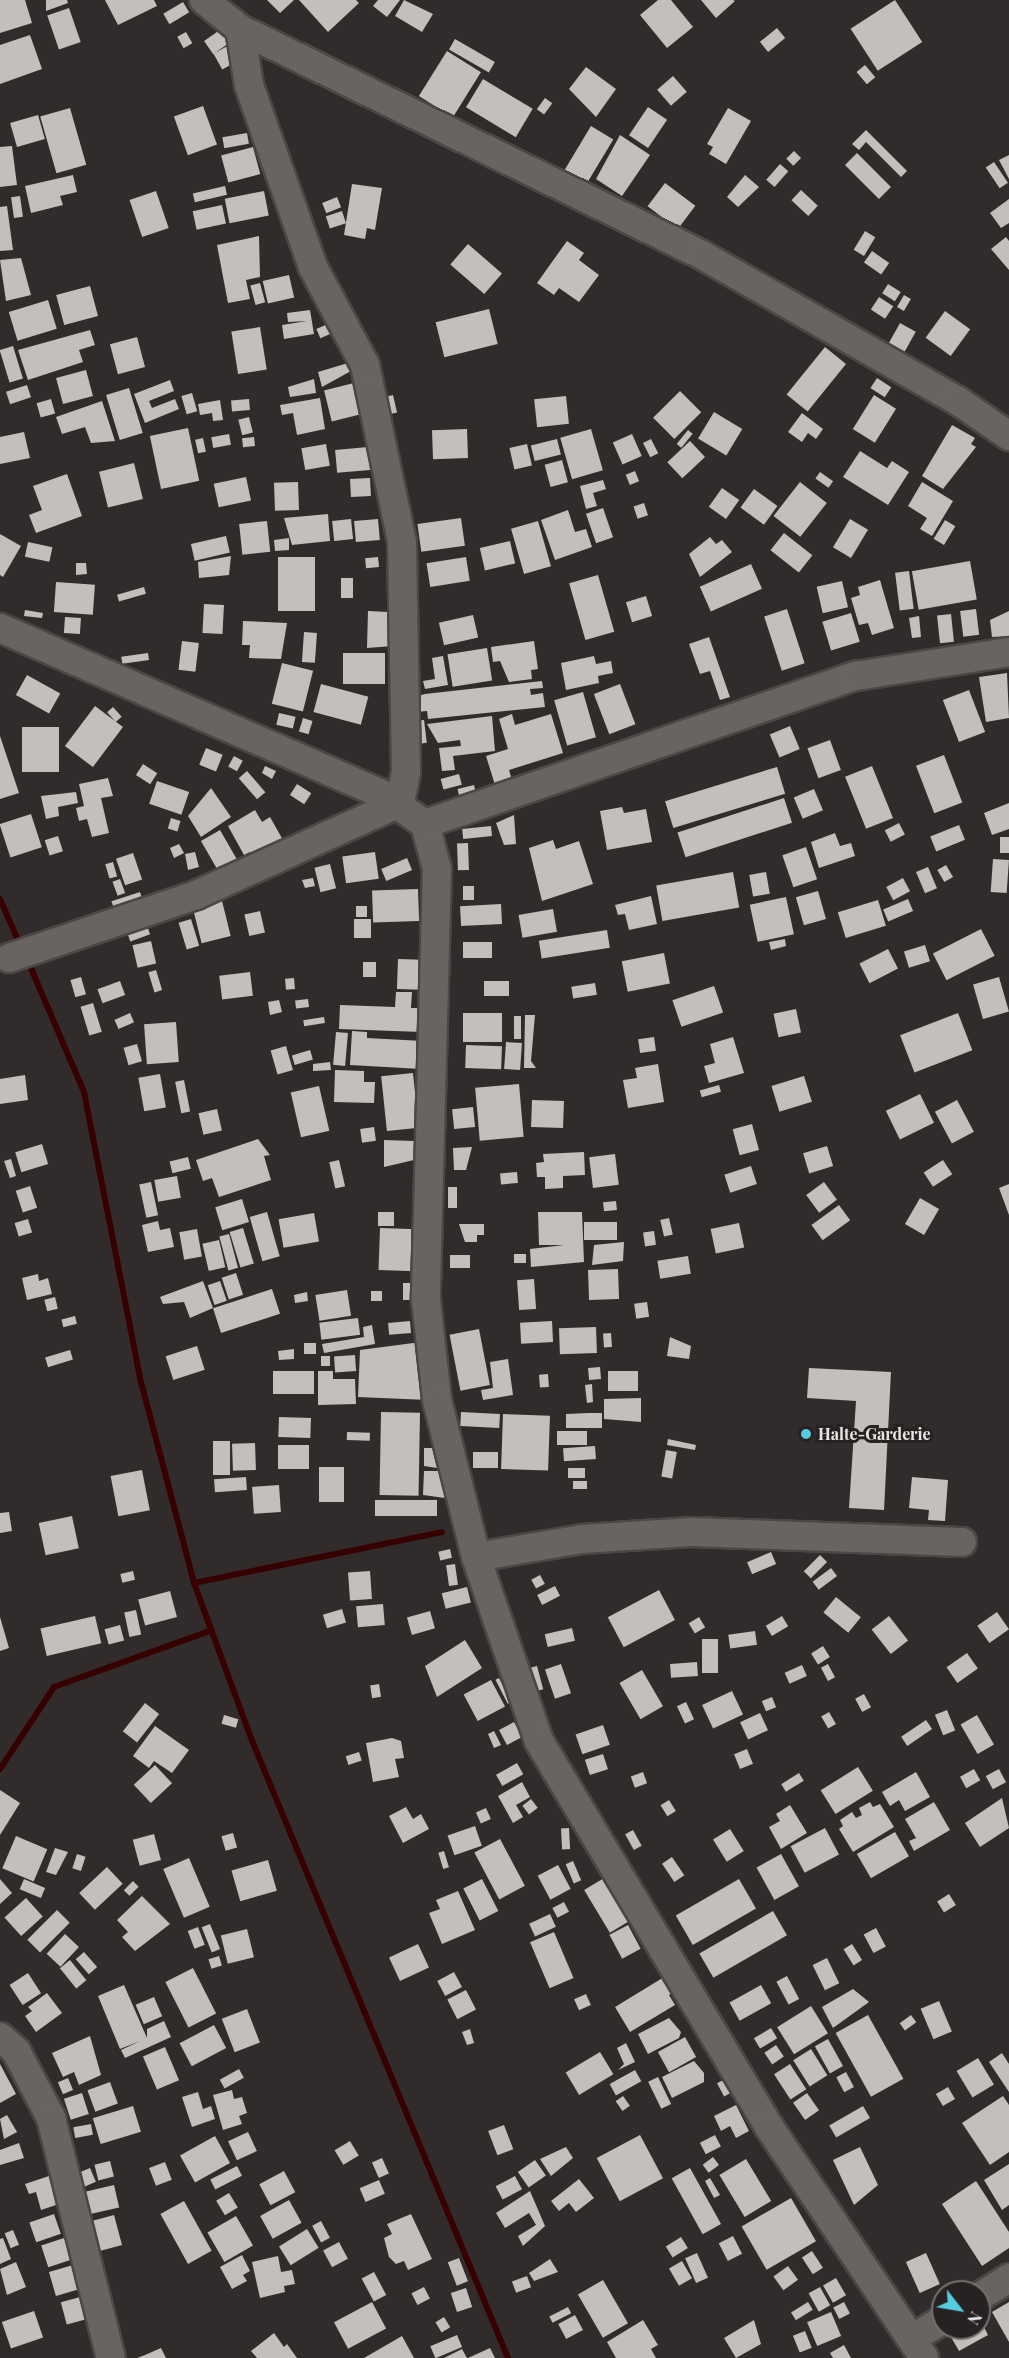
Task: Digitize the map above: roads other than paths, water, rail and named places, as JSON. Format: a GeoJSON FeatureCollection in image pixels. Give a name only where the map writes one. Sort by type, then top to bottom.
{"type":"FeatureCollection","features":[{"type":"Feature","properties":{"kind":"street"},"geometry":{"type":"LineString","coordinates":[[204,0],[240,29],[702,255],[958,401],[1009,436]]}},
{"type":"Feature","properties":{"kind":"street"},"geometry":{"type":"LineString","coordinates":[[240,29],[249,85],[313,267],[365,365],[400,531],[406,772],[400,803]]}},
{"type":"Feature","properties":{"kind":"street"},"geometry":{"type":"LineString","coordinates":[[0,628],[400,803],[425,824],[437,869],[426,1300],[437,1400],[476,1557],[540,1741],[769,2127],[918,2349],[931,2334]]}},
{"type":"Feature","properties":{"kind":"street"},"geometry":{"type":"LineString","coordinates":[[425,824],[856,676],[1009,652]]}},
{"type":"Feature","properties":{"kind":"street"},"geometry":{"type":"LineString","coordinates":[[20,954],[196,895],[400,803]]}},
{"type":"Feature","properties":{"kind":"street"},"geometry":{"type":"LineString","coordinates":[[476,1557],[582,1539],[692,1532],[962,1542]]}},
{"type":"Feature","properties":{"kind":"street"},"geometry":{"type":"LineString","coordinates":[[0,2037],[16,2051],[51,2118],[111,2358]]}},
{"type":"Feature","properties":{"kind":"street"},"geometry":{"type":"LineString","coordinates":[[991,2289],[1009,2278]]}},
{"type":"Feature","properties":{"kind":"waterway"},"geometry":{"type":"LineString","coordinates":[[0,899],[21,947]]}},
{"type":"Feature","properties":{"kind":"waterway"},"geometry":{"type":"LineString","coordinates":[[27,959],[84,1092],[141,1382],[194,1583],[253,1743],[508,2358]]}},
{"type":"Feature","properties":{"kind":"waterway"},"geometry":{"type":"LineString","coordinates":[[194,1583],[442,1532]]}},
{"type":"Feature","properties":{"kind":"waterway"},"geometry":{"type":"LineString","coordinates":[[0,1769],[54,1687],[212,1630]]}},
{"type":"Feature","properties":{"kind":"place","name":"Halte-Garderie"},"geometry":{"type":"Point","coordinates":[806,1434]}}]}
